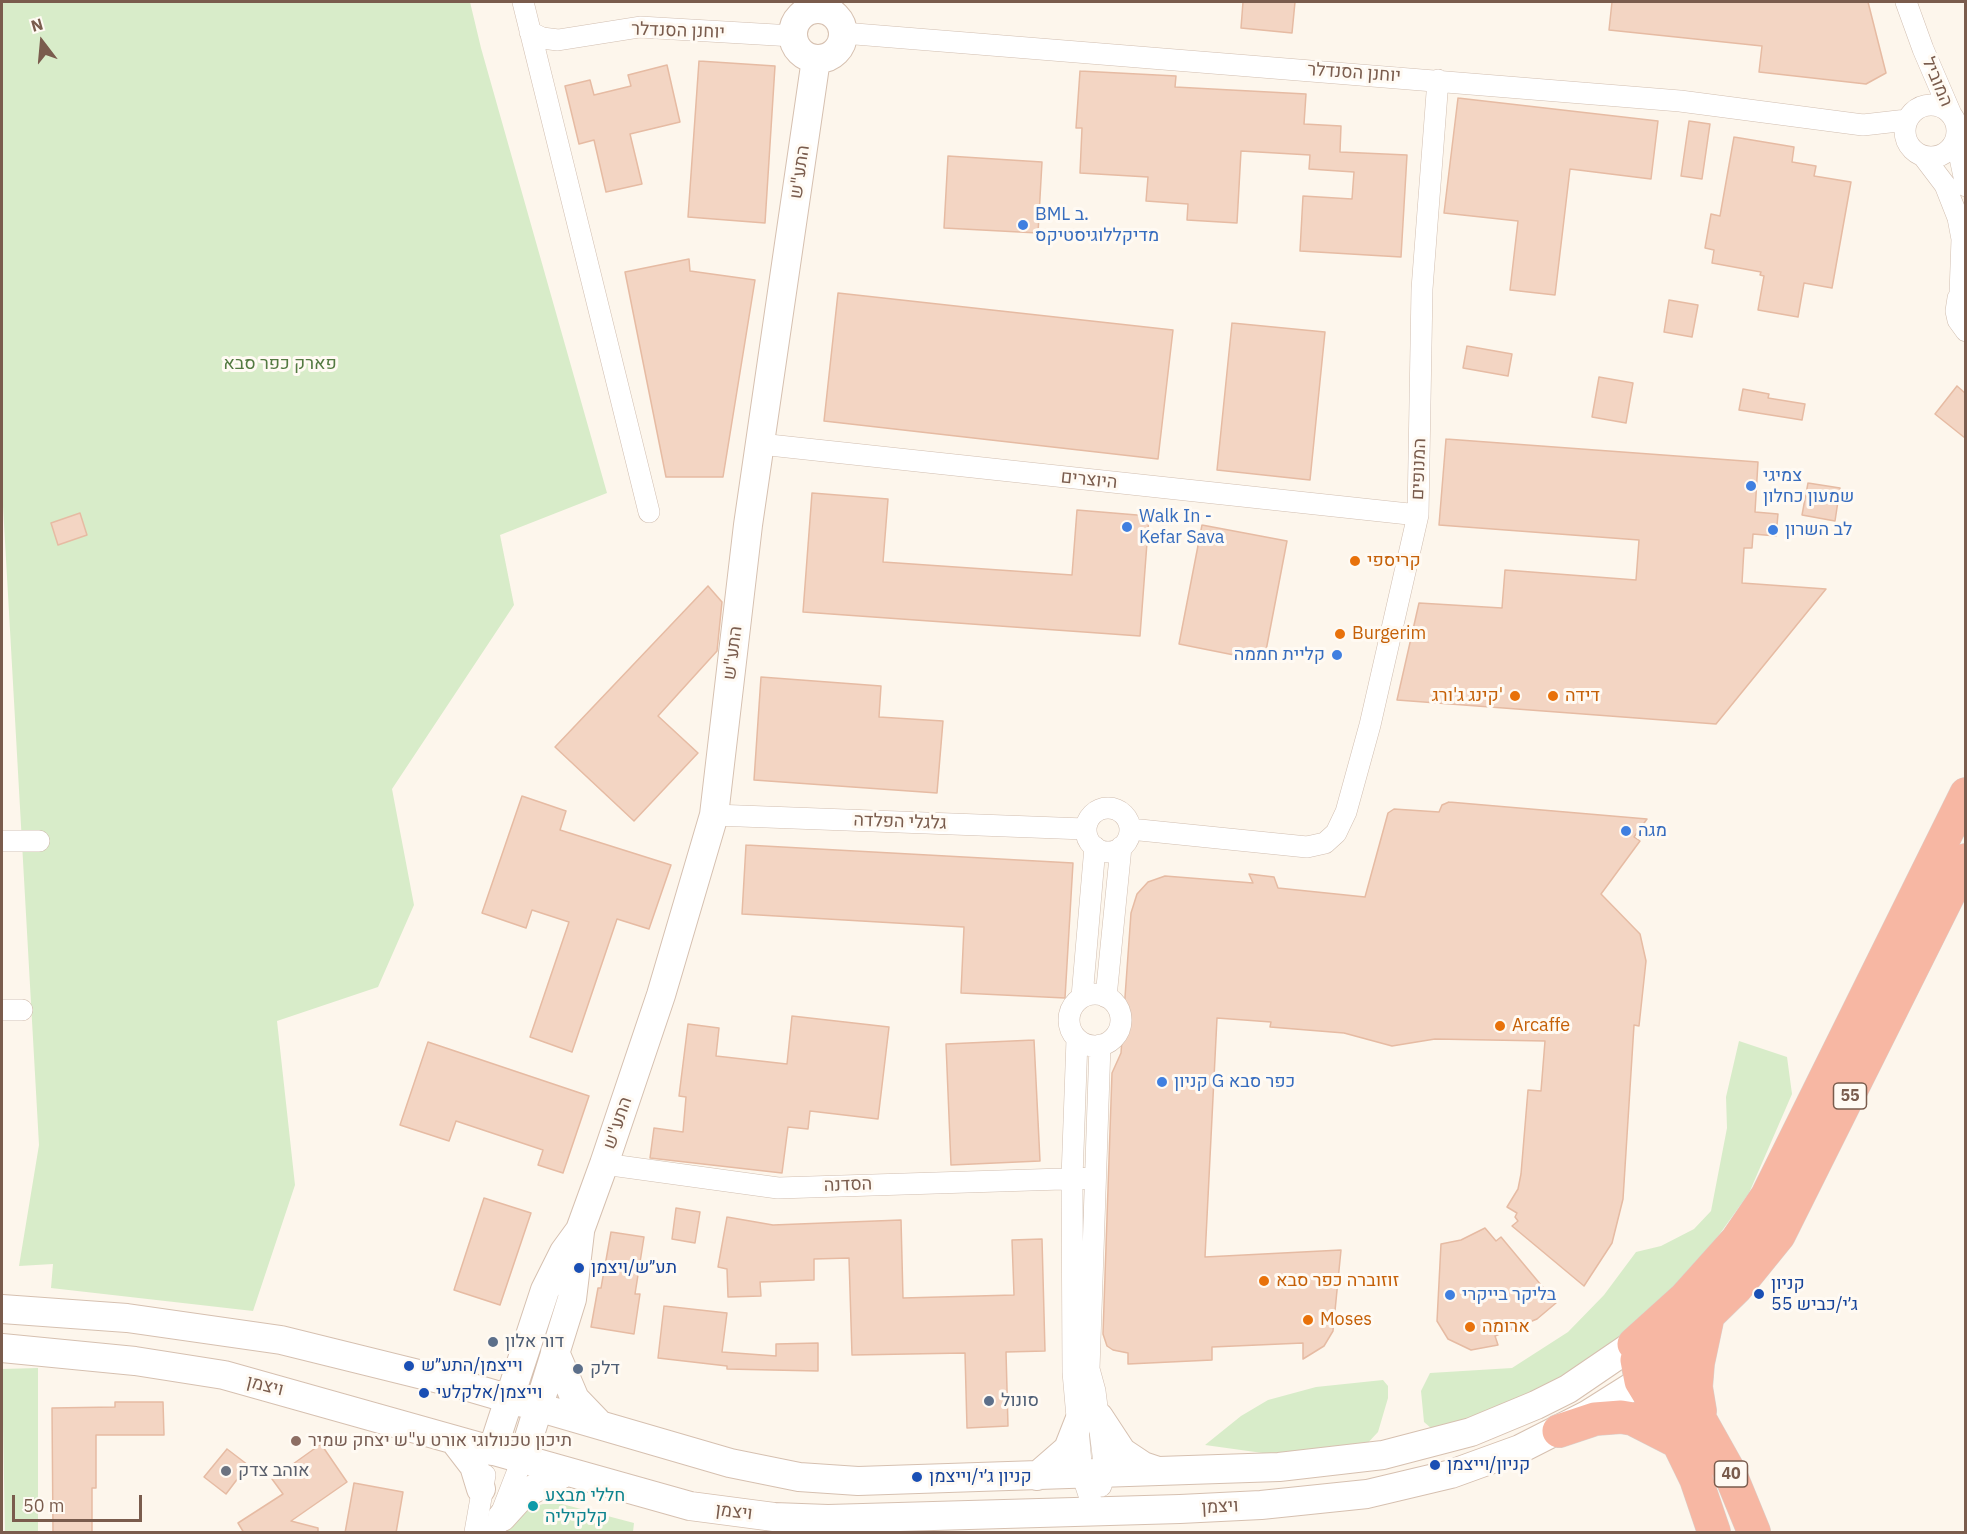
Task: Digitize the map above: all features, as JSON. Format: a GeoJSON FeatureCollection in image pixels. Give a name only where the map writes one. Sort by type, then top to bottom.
{"type":"FeatureCollection","features":[{"type":"Feature","properties":{"kind":"highway","name":"55"},"geometry":{"type":"LineString","coordinates":[[1634,1344],[1692,1289],[1737,1240],[1767,1196],[1965,794]]}},
{"type":"Feature","properties":{"kind":"highway","name":"55"},"geometry":{"type":"LineString","coordinates":[[1641,1381],[1736,1288],[1779,1235],[1965,860]]}},
{"type":"Feature","properties":{"kind":"highway","name":"40"},"geometry":{"type":"LineString","coordinates":[[1708,1316],[1697,1374],[1697,1401],[1701,1419],[1729,1471],[1754,1533]]}},
{"type":"Feature","properties":{"kind":"highway"},"geometry":{"type":"LineString","coordinates":[[1634,1344],[1666,1358],[1701,1419]]}},
{"type":"Feature","properties":{"kind":"highway","name":"40"},"geometry":{"type":"LineString","coordinates":[[1634,1344],[1641,1381],[1678,1442],[1696,1479],[1714,1533]]}},
{"type":"Feature","properties":{"kind":"highway"},"geometry":{"type":"LineString","coordinates":[[1559,1431],[1595,1419],[1621,1417],[1641,1422],[1678,1442]]}},
{"type":"Feature","properties":{"kind":"main road"},"geometry":{"type":"LineString","coordinates":[[823,6],[837,18],[843,33],[838,50],[824,59],[809,58],[798,49],[793,36],[797,21],[802,16],[823,6]]}},
{"type":"Feature","properties":{"kind":"main road","name":"התע\"ש"},"geometry":{"type":"LineString","coordinates":[[492,1451],[554,1270],[580,1230],[604,1164],[661,995],[714,815],[748,525],[816,59]]}},
{"type":"Feature","properties":{"kind":"main road","name":"התע\"ש"},"geometry":{"type":"LineString","coordinates":[[522,1460],[576,1281],[580,1230]]}},
{"type":"Feature","properties":{"kind":"main road"},"geometry":{"type":"LineString","coordinates":[[2,1309],[116,1317],[271,1338],[455,1383],[730,1463],[799,1477],[890,1481],[1317,1464],[1383,1455],[1471,1432],[1560,1394],[1604,1367],[1634,1344]]}},
{"type":"Feature","properties":{"kind":"main road","name":"ויצמן"},"geometry":{"type":"LineString","coordinates":[[2,1348],[135,1360],[224,1375],[564,1473],[690,1506],[774,1517],[846,1519],[1095,1513],[1261,1505],[1367,1494],[1451,1474],[1559,1431],[1641,1381]]}},
{"type":"Feature","properties":{"kind":"main road"},"geometry":{"type":"LineString","coordinates":[[555,1352],[575,1399],[602,1426]]}},
{"type":"Feature","properties":{"kind":"main road"},"geometry":{"type":"LineString","coordinates":[[455,1383],[492,1376],[524,1353]]}},
{"type":"Feature","properties":{"kind":"main road"},"geometry":{"type":"LineString","coordinates":[[1037,1476],[1068,1449],[1091,1410],[1122,1452],[1143,1466],[1155,1470]]}},
{"type":"Feature","properties":{"kind":"main road"},"geometry":{"type":"LineString","coordinates":[[454,1440],[474,1466],[481,1490]]}},
{"type":"Feature","properties":{"kind":"main road"},"geometry":{"type":"LineString","coordinates":[[498,1525],[522,1496],[564,1473]]}},
{"type":"Feature","properties":{"kind":"street"},"geometry":{"type":"LineString","coordinates":[[523,2],[649,512]]}},
{"type":"Feature","properties":{"kind":"street","name":"המוביל"},"geometry":{"type":"LineString","coordinates":[[1906,2],[1923,50],[1951,114]]}},
{"type":"Feature","properties":{"kind":"street","name":"יוחנן הסנדלר"},"geometry":{"type":"LineString","coordinates":[[530,32],[542,38],[558,40],[640,27],[793,36]]}},
{"type":"Feature","properties":{"kind":"street","name":"יוחנן הסנדלר"},"geometry":{"type":"LineString","coordinates":[[843,33],[1680,101],[1863,125],[1907,120]]}},
{"type":"Feature","properties":{"kind":"street","name":"המוביל"},"geometry":{"type":"LineString","coordinates":[[1923,50],[1926,106]]}},
{"type":"Feature","properties":{"kind":"street","name":"המנופים"},"geometry":{"type":"LineString","coordinates":[[1125,838],[1306,847],[1325,843],[1336,833],[1346,812],[1370,725],[1418,515],[1422,289],[1438,80]]}},
{"type":"Feature","properties":{"kind":"street"},"geometry":{"type":"LineString","coordinates":[[1965,186],[1955,121],[1951,114],[1935,105],[1926,106],[1912,113],[1907,120],[1906,136],[1945,185],[1958,218],[1962,239],[1963,291],[1956,312],[1965,331]]}},
{"type":"Feature","properties":{"kind":"street","name":"יוחנן הסנדלר"},"geometry":{"type":"LineString","coordinates":[[1863,125],[1916,150]]}},
{"type":"Feature","properties":{"kind":"street"},"geometry":{"type":"LineString","coordinates":[[1916,150],[1932,157],[1945,153],[1956,139]]}},
{"type":"Feature","properties":{"kind":"street","name":"היוצרים"},"geometry":{"type":"LineString","coordinates":[[760,444],[1418,515]]}},
{"type":"Feature","properties":{"kind":"street"},"geometry":{"type":"LineString","coordinates":[[1082,998],[1091,815],[1097,810],[1112,808],[1124,815],[1125,838],[1106,997]]}},
{"type":"Feature","properties":{"kind":"street","name":"גלגלי הפלדה"},"geometry":{"type":"LineString","coordinates":[[714,815],[1090,838]]}},
{"type":"Feature","properties":{"kind":"street"},"geometry":{"type":"LineString","coordinates":[[1090,838],[1107,852],[1125,838]]}},
{"type":"Feature","properties":{"kind":"street"},"geometry":{"type":"LineString","coordinates":[[2,841],[39,841]]}},
{"type":"Feature","properties":{"kind":"street"},"geometry":{"type":"LineString","coordinates":[[1077,1040],[1084,1044],[1100,1045],[1113,1038],[1120,1024],[1118,1008],[1106,997],[1098,995],[1082,998],[1076,1003],[1069,1017],[1069,1025],[1077,1040],[1072,1178],[1073,1372],[1091,1410]]}},
{"type":"Feature","properties":{"kind":"street"},"geometry":{"type":"LineString","coordinates":[[1095,1513],[1089,1368],[1100,1045]]}},
{"type":"Feature","properties":{"kind":"street","name":"הסדנה"},"geometry":{"type":"LineString","coordinates":[[604,1164],[778,1188],[1094,1178]]}},
{"type":"Feature","properties":{"kind":"street"},"geometry":{"type":"LineString","coordinates":[[1073,1372],[1091,1410]]}},
{"type":"Feature","properties":{"kind":"street"},"geometry":{"type":"LineString","coordinates":[[475,1533],[481,1490],[492,1451]]}},
{"type":"Feature","properties":{"kind":"street"},"geometry":{"type":"LineString","coordinates":[[498,1525],[522,1460]]}},
{"type":"Feature","properties":{"kind":"green space","name":"פארק כפר סבא"},"geometry":{"type":"Polygon","coordinates":[[[2,2],[470,2],[607,493],[500,535],[514,605],[392,789],[414,905],[378,987],[277,1021],[295,1185],[253,1311],[51,1288],[53,1264],[19,1266],[39,1145],[2,488],[2,2]]]}},
{"type":"Feature","properties":{"kind":"green space"},"geometry":{"type":"Polygon","coordinates":[[[1739,1041],[1787,1057],[1792,1094],[1749,1193],[1691,1274],[1637,1327],[1570,1376],[1439,1435],[1424,1422],[1421,1391],[1430,1373],[1512,1368],[1568,1332],[1604,1295],[1636,1252],[1661,1246],[1694,1229],[1711,1211],[1727,1128],[1726,1097],[1739,1041]]]}},
{"type":"Feature","properties":{"kind":"green space"},"geometry":{"type":"Polygon","coordinates":[[[38,1368],[38,1532],[5,1532],[2,1369],[38,1368]]]}},
{"type":"Feature","properties":{"kind":"green space"},"geometry":{"type":"Polygon","coordinates":[[[1383,1380],[1388,1386],[1388,1398],[1378,1432],[1364,1447],[1277,1455],[1205,1445],[1241,1416],[1268,1400],[1316,1387],[1383,1380]]]}},
{"type":"Feature","properties":{"kind":"green space"},"geometry":{"type":"Polygon","coordinates":[[[543,1504],[562,1504],[634,1523],[633,1532],[506,1532],[508,1526],[526,1509],[543,1504]]]}},
{"type":"Feature","properties":{"kind":"building"},"geometry":{"type":"Polygon","coordinates":[[[1243,2],[1295,2],[1292,33],[1241,28],[1243,2]]]}},
{"type":"Feature","properties":{"kind":"building"},"geometry":{"type":"Polygon","coordinates":[[[1612,2],[1868,2],[1886,73],[1866,84],[1759,72],[1762,46],[1609,30],[1612,2]]]}},
{"type":"Feature","properties":{"kind":"building"},"geometry":{"type":"Polygon","coordinates":[[[699,61],[775,66],[765,223],[688,217],[699,61]]]}},
{"type":"Feature","properties":{"kind":"building"},"geometry":{"type":"Polygon","coordinates":[[[667,65],[680,122],[630,134],[642,184],[606,192],[594,140],[579,144],[565,86],[590,80],[594,95],[631,86],[628,75],[667,65]]]}},
{"type":"Feature","properties":{"kind":"building"},"geometry":{"type":"Polygon","coordinates":[[[1080,71],[1176,76],[1175,87],[1306,94],[1304,124],[1341,126],[1340,152],[1407,155],[1401,257],[1300,251],[1303,196],[1352,199],[1354,172],[1309,169],[1310,155],[1241,151],[1237,223],[1187,220],[1188,204],[1146,201],[1148,177],[1080,173],[1082,128],[1076,128],[1080,71]]]}},
{"type":"Feature","properties":{"kind":"building"},"geometry":{"type":"Polygon","coordinates":[[[1458,98],[1658,121],[1651,179],[1570,169],[1555,295],[1510,290],[1518,221],[1444,213],[1458,98]]]}},
{"type":"Feature","properties":{"kind":"building"},"geometry":{"type":"Polygon","coordinates":[[[1689,121],[1710,124],[1702,179],[1681,176],[1689,121]]]}},
{"type":"Feature","properties":{"kind":"building"},"geometry":{"type":"Polygon","coordinates":[[[1734,137],[1794,147],[1792,162],[1816,166],[1814,176],[1851,182],[1832,288],[1804,283],[1798,317],[1758,310],[1764,276],[1760,275],[1761,272],[1712,263],[1714,250],[1705,248],[1711,214],[1720,216],[1734,137]]]}},
{"type":"Feature","properties":{"kind":"building"},"geometry":{"type":"Polygon","coordinates":[[[948,156],[1042,162],[1038,233],[944,228],[948,156]]]}},
{"type":"Feature","properties":{"kind":"building"},"geometry":{"type":"Polygon","coordinates":[[[689,259],[690,271],[755,280],[723,477],[666,477],[625,272],[689,259]]]}},
{"type":"Feature","properties":{"kind":"building"},"geometry":{"type":"Polygon","coordinates":[[[838,293],[1173,330],[1158,459],[824,421],[838,293]]]}},
{"type":"Feature","properties":{"kind":"building"},"geometry":{"type":"Polygon","coordinates":[[[1669,300],[1698,305],[1692,337],[1664,332],[1669,300]]]}},
{"type":"Feature","properties":{"kind":"building"},"geometry":{"type":"Polygon","coordinates":[[[1232,323],[1325,332],[1310,480],[1217,470],[1232,323]]]}},
{"type":"Feature","properties":{"kind":"building"},"geometry":{"type":"Polygon","coordinates":[[[1467,346],[1512,354],[1508,376],[1463,368],[1467,346]]]}},
{"type":"Feature","properties":{"kind":"building"},"geometry":{"type":"Polygon","coordinates":[[[1599,377],[1633,383],[1626,423],[1592,417],[1599,377]]]}},
{"type":"Feature","properties":{"kind":"building"},"geometry":{"type":"Polygon","coordinates":[[[1957,386],[1965,393],[1965,438],[1935,414],[1957,386]]]}},
{"type":"Feature","properties":{"kind":"building"},"geometry":{"type":"Polygon","coordinates":[[[1743,389],[1769,394],[1768,398],[1805,404],[1802,420],[1739,410],[1743,389]]]}},
{"type":"Feature","properties":{"kind":"building"},"geometry":{"type":"Polygon","coordinates":[[[1446,439],[1758,462],[1755,512],[1778,514],[1776,536],[1753,534],[1752,548],[1744,548],[1742,583],[1826,589],[1716,724],[1397,700],[1419,603],[1502,608],[1505,570],[1636,580],[1639,540],[1439,525],[1446,439]]]}},
{"type":"Feature","properties":{"kind":"building"},"geometry":{"type":"Polygon","coordinates":[[[1808,483],[1840,488],[1835,521],[1802,515],[1808,483]]]}},
{"type":"Feature","properties":{"kind":"building"},"geometry":{"type":"Polygon","coordinates":[[[812,493],[888,499],[883,562],[1072,575],[1077,510],[1149,516],[1140,636],[803,612],[812,493]]]}},
{"type":"Feature","properties":{"kind":"building"},"geometry":{"type":"Polygon","coordinates":[[[80,513],[87,535],[58,545],[51,523],[80,513]]]}},
{"type":"Feature","properties":{"kind":"building"},"geometry":{"type":"Polygon","coordinates":[[[1202,525],[1287,541],[1264,661],[1179,644],[1202,525]]]}},
{"type":"Feature","properties":{"kind":"building"},"geometry":{"type":"Polygon","coordinates":[[[708,586],[722,602],[717,651],[658,716],[698,753],[634,821],[555,747],[708,586]]]}},
{"type":"Feature","properties":{"kind":"building"},"geometry":{"type":"Polygon","coordinates":[[[761,677],[881,686],[879,717],[943,721],[937,793],[754,780],[761,677]]]}},
{"type":"Feature","properties":{"kind":"building"},"geometry":{"type":"Polygon","coordinates":[[[522,796],[566,811],[560,830],[671,865],[649,929],[617,919],[572,1052],[530,1037],[569,922],[532,910],[526,928],[482,913],[522,796]]]}},
{"type":"Feature","properties":{"kind":"building","name":"קניון G כפר סבא"},"geometry":{"type":"Polygon","coordinates":[[[1449,802],[1647,819],[1634,837],[1640,841],[1601,894],[1640,934],[1646,961],[1639,1026],[1634,1025],[1623,1199],[1612,1243],[1584,1286],[1512,1226],[1518,1221],[1515,1217],[1517,1213],[1507,1207],[1518,1189],[1521,1174],[1528,1090],[1541,1091],[1545,1041],[1435,1039],[1392,1046],[1344,1033],[1270,1027],[1271,1022],[1217,1018],[1205,1257],[1341,1250],[1333,1331],[1324,1346],[1303,1359],[1303,1343],[1212,1347],[1212,1360],[1128,1364],[1128,1353],[1113,1350],[1107,1346],[1103,1334],[1112,1073],[1121,1053],[1131,913],[1137,894],[1148,882],[1165,876],[1253,883],[1249,874],[1274,877],[1278,888],[1365,897],[1388,813],[1394,809],[1439,812],[1442,805],[1449,802]]]}},
{"type":"Feature","properties":{"kind":"building"},"geometry":{"type":"Polygon","coordinates":[[[746,845],[1073,863],[1065,998],[961,993],[964,927],[742,914],[746,845]]]}},
{"type":"Feature","properties":{"kind":"building"},"geometry":{"type":"Polygon","coordinates":[[[792,1016],[889,1027],[878,1119],[810,1111],[808,1129],[788,1127],[782,1173],[650,1158],[654,1128],[683,1132],[686,1097],[679,1096],[688,1024],[719,1028],[716,1056],[787,1064],[792,1016]]]}},
{"type":"Feature","properties":{"kind":"building"},"geometry":{"type":"Polygon","coordinates":[[[1034,1040],[1040,1161],[951,1165],[946,1044],[1034,1040]]]}},
{"type":"Feature","properties":{"kind":"building"},"geometry":{"type":"Polygon","coordinates":[[[428,1042],[589,1096],[563,1173],[538,1165],[543,1150],[456,1121],[449,1141],[400,1125],[428,1042]]]}},
{"type":"Feature","properties":{"kind":"building"},"geometry":{"type":"Polygon","coordinates":[[[484,1198],[531,1213],[500,1305],[454,1290],[484,1198]]]}},
{"type":"Feature","properties":{"kind":"building"},"geometry":{"type":"Polygon","coordinates":[[[676,1208],[700,1212],[695,1243],[672,1239],[676,1208]]]}},
{"type":"Feature","properties":{"kind":"building"},"geometry":{"type":"Polygon","coordinates":[[[727,1217],[773,1225],[901,1220],[903,1298],[1014,1295],[1012,1240],[1042,1239],[1045,1351],[1006,1352],[1008,1426],[967,1428],[965,1353],[852,1355],[849,1258],[814,1259],[814,1280],[760,1282],[761,1296],[728,1297],[727,1269],[718,1267],[727,1217]]]}},
{"type":"Feature","properties":{"kind":"building"},"geometry":{"type":"Polygon","coordinates":[[[1485,1228],[1496,1241],[1501,1237],[1556,1303],[1537,1319],[1495,1336],[1498,1345],[1471,1350],[1448,1339],[1437,1321],[1441,1244],[1461,1240],[1485,1228]]]}},
{"type":"Feature","properties":{"kind":"building"},"geometry":{"type":"Polygon","coordinates":[[[611,1232],[644,1237],[635,1294],[640,1294],[634,1334],[591,1327],[611,1232]]]}},
{"type":"Feature","properties":{"kind":"building"},"geometry":{"type":"Polygon","coordinates":[[[664,1306],[727,1313],[722,1352],[776,1356],[776,1344],[818,1343],[818,1371],[727,1369],[727,1366],[658,1358],[664,1306]]]}},
{"type":"Feature","properties":{"kind":"building"},"geometry":{"type":"Polygon","coordinates":[[[115,1402],[163,1402],[164,1435],[96,1435],[96,1488],[92,1488],[92,1533],[53,1533],[52,1408],[115,1407],[115,1402]]]}},
{"type":"Feature","properties":{"kind":"building"},"geometry":{"type":"Polygon","coordinates":[[[321,1444],[347,1482],[291,1521],[318,1528],[318,1533],[244,1533],[238,1523],[283,1494],[272,1479],[321,1444]]]}},
{"type":"Feature","properties":{"kind":"building","name":"אוהב צדק"},"geometry":{"type":"Polygon","coordinates":[[[227,1449],[248,1465],[226,1494],[204,1477],[227,1449]]]}},
{"type":"Feature","properties":{"kind":"building"},"geometry":{"type":"Polygon","coordinates":[[[354,1483],[403,1492],[396,1533],[345,1533],[354,1483]]]}},
{"type":"Feature","properties":{"kind":"place","name":"BML ב. מדיקללוגיסטיקס"},"geometry":{"type":"Point","coordinates":[1023,225]}},
{"type":"Feature","properties":{"kind":"place","name":"צמיגי שמעון כחלון"},"geometry":{"type":"Point","coordinates":[1751,486]}},
{"type":"Feature","properties":{"kind":"place","name":"Walk In - Kefar Sava"},"geometry":{"type":"Point","coordinates":[1127,527]}},
{"type":"Feature","properties":{"kind":"place","name":"לב השרון"},"geometry":{"type":"Point","coordinates":[1773,530]}},
{"type":"Feature","properties":{"kind":"place","name":"קריספי"},"geometry":{"type":"Point","coordinates":[1355,561]}},
{"type":"Feature","properties":{"kind":"place","name":"Burgerim"},"geometry":{"type":"Point","coordinates":[1340,634]}},
{"type":"Feature","properties":{"kind":"place","name":"קליית חממה"},"geometry":{"type":"Point","coordinates":[1337,655]}},
{"type":"Feature","properties":{"kind":"place","name":"קינג ג'ורג'"},"geometry":{"type":"Point","coordinates":[1515,696]}},
{"type":"Feature","properties":{"kind":"place","name":"דידה"},"geometry":{"type":"Point","coordinates":[1553,696]}},
{"type":"Feature","properties":{"kind":"place","name":"מגה"},"geometry":{"type":"Point","coordinates":[1626,831]}},
{"type":"Feature","properties":{"kind":"place","name":"Arcaffe"},"geometry":{"type":"Point","coordinates":[1500,1026]}},
{"type":"Feature","properties":{"kind":"place","name":"קניון G כפר סבא"},"geometry":{"type":"Point","coordinates":[1162,1082]}},
{"type":"Feature","properties":{"kind":"place","name":"תע״ש/ויצמן"},"geometry":{"type":"Point","coordinates":[579,1268]}},
{"type":"Feature","properties":{"kind":"place","name":"זוזוברה כפר סבא"},"geometry":{"type":"Point","coordinates":[1264,1281]}},
{"type":"Feature","properties":{"kind":"place","name":"קניון ג׳י/כביש 55"},"geometry":{"type":"Point","coordinates":[1759,1294]}},
{"type":"Feature","properties":{"kind":"place","name":"בליקר בייקרי"},"geometry":{"type":"Point","coordinates":[1450,1295]}},
{"type":"Feature","properties":{"kind":"place","name":"Moses"},"geometry":{"type":"Point","coordinates":[1308,1320]}},
{"type":"Feature","properties":{"kind":"place","name":"ארומה"},"geometry":{"type":"Point","coordinates":[1470,1327]}},
{"type":"Feature","properties":{"kind":"place","name":"דור אלון"},"geometry":{"type":"Point","coordinates":[493,1342]}},
{"type":"Feature","properties":{"kind":"place","name":"וייצמן/התע״ש"},"geometry":{"type":"Point","coordinates":[409,1366]}},
{"type":"Feature","properties":{"kind":"place","name":"דלק"},"geometry":{"type":"Point","coordinates":[578,1369]}},
{"type":"Feature","properties":{"kind":"place","name":"וייצמן/אלקלעי"},"geometry":{"type":"Point","coordinates":[424,1393]}},
{"type":"Feature","properties":{"kind":"place","name":"סונול"},"geometry":{"type":"Point","coordinates":[989,1401]}},
{"type":"Feature","properties":{"kind":"place","name":"תיכון טכנולוגי אורט ע\"ש יצחק שמיר"},"geometry":{"type":"Point","coordinates":[296,1441]}},
{"type":"Feature","properties":{"kind":"place","name":"קניון/וייצמן"},"geometry":{"type":"Point","coordinates":[1435,1465]}},
{"type":"Feature","properties":{"kind":"place","name":"אוהב צדק"},"geometry":{"type":"Point","coordinates":[226,1471]}},
{"type":"Feature","properties":{"kind":"place","name":"קניון ג׳י/וייצמן"},"geometry":{"type":"Point","coordinates":[917,1477]}},
{"type":"Feature","properties":{"kind":"place","name":"חללי מבצע קלקיליה"},"geometry":{"type":"Point","coordinates":[533,1506]}}]}
